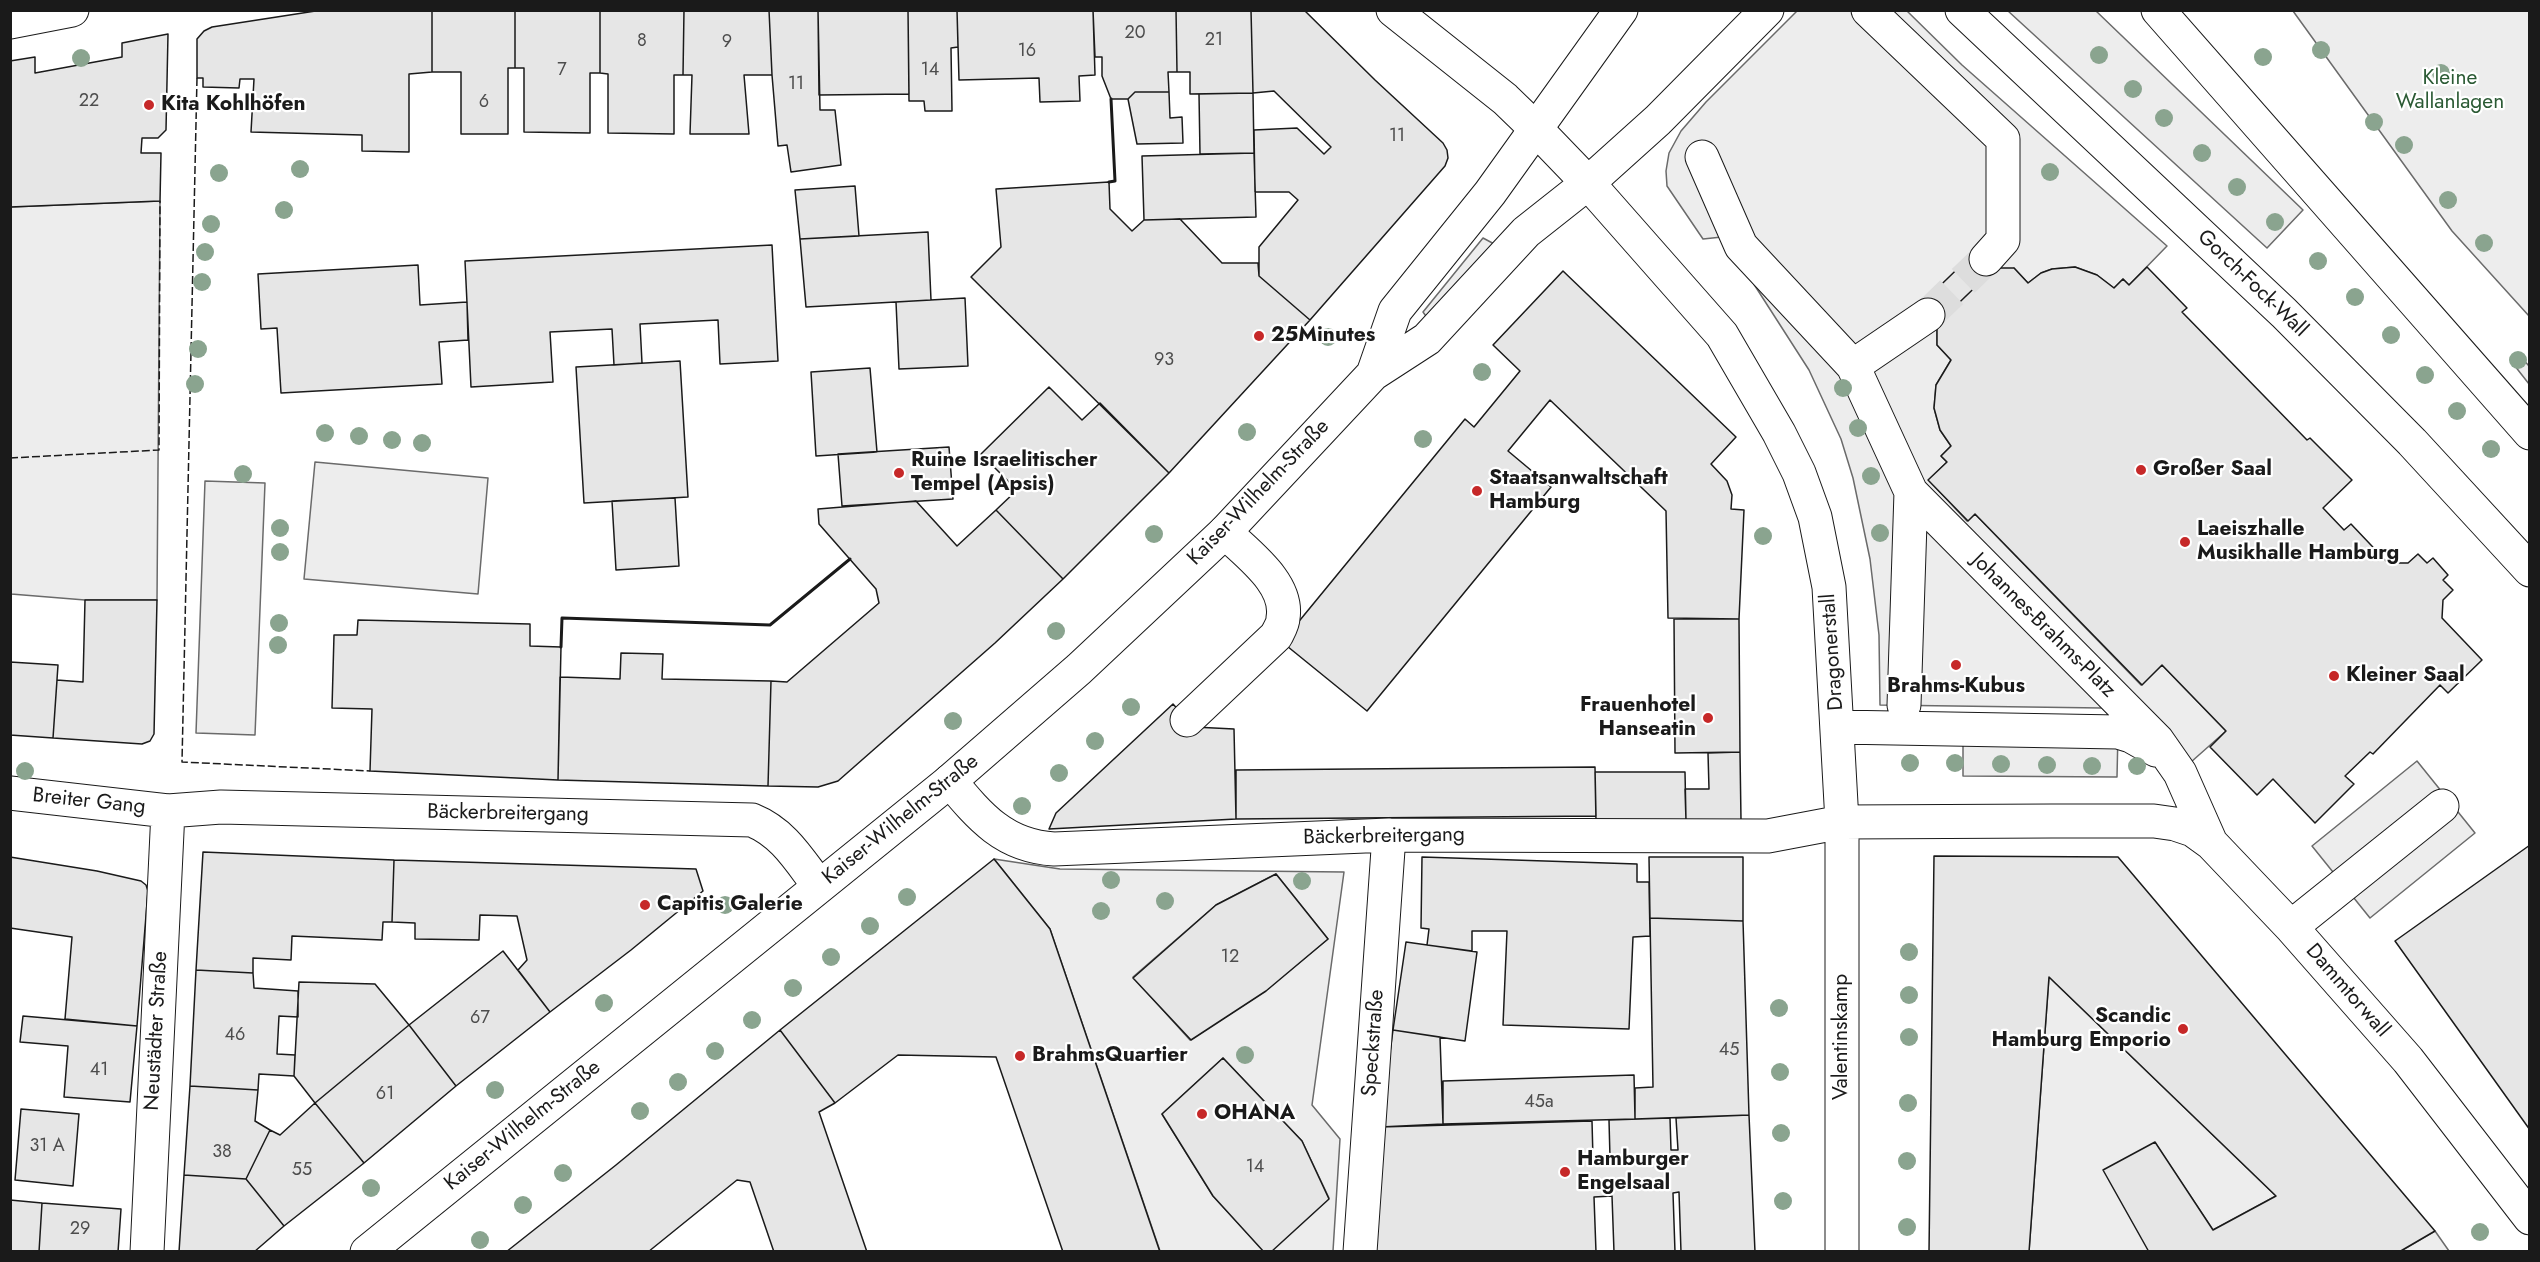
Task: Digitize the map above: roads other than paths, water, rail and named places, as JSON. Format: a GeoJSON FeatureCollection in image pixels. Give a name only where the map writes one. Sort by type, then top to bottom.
{"type":"FeatureCollection","features":[{"type":"Feature","properties":{"kind":"street"},"geometry":{"type":"LineString","coordinates":[[10,22],[72,10]]}},
{"type":"Feature","properties":{"kind":"street"},"geometry":{"type":"LineString","coordinates":[[1393,10],[1505,99],[1588,183],[1658,120],[1767,10]]}},
{"type":"Feature","properties":{"kind":"street"},"geometry":{"type":"LineString","coordinates":[[1536,129],[1621,10]]}},
{"type":"Feature","properties":{"kind":"street"},"geometry":{"type":"LineString","coordinates":[[1868,10],[2003,139],[2003,240],[1986,259]]}},
{"type":"Feature","properties":{"kind":"street","name":"Gorch-Fock-Wall"},"geometry":{"type":"LineString","coordinates":[[1962,10],[2284,313],[2412,442],[2529,570]]}},
{"type":"Feature","properties":{"kind":"street"},"geometry":{"type":"LineString","coordinates":[[2158,10],[2181,25],[2529,433]]}},
{"type":"Feature","properties":{"kind":"street","name":"Kaiser-Wilhelm-Straße"},"geometry":{"type":"LineString","coordinates":[[1373,374],[1395,311],[1490,193],[1536,129]]}},
{"type":"Feature","properties":{"kind":"street","name":"Johannes-Brahms-Platz"},"geometry":{"type":"LineString","coordinates":[[1702,157],[1741,246],[1853,366],[1911,492],[2157,740],[2172,762]]}},
{"type":"Feature","properties":{"kind":"street","name":"Kaiser-Wilhelm-Straße"},"geometry":{"type":"LineString","coordinates":[[367,1251],[950,781],[1079,669],[1225,532],[1373,374],[1427,339],[1526,232],[1588,183]]}},
{"type":"Feature","properties":{"kind":"street","name":"Dragonerstall"},"geometry":{"type":"LineString","coordinates":[[1588,183],[1722,335],[1779,433],[1799,473],[1815,517],[1824,551],[1829,587],[1842,822]]}},
{"type":"Feature","properties":{"kind":"street"},"geometry":{"type":"LineString","coordinates":[[1853,366],[1928,315]]}},
{"type":"Feature","properties":{"kind":"street","name":"Johannes-Brahms-Platz"},"geometry":{"type":"LineString","coordinates":[[1904,705],[1911,492]]}},
{"type":"Feature","properties":{"kind":"street"},"geometry":{"type":"LineString","coordinates":[[1187,720],[1276,636],[1284,618],[1281,595],[1272,579],[1225,532]]}},
{"type":"Feature","properties":{"kind":"street"},"geometry":{"type":"LineString","coordinates":[[1838,727],[2118,732],[2131,736],[2172,762]]}},
{"type":"Feature","properties":{"kind":"street","name":"Dammtorwall"},"geometry":{"type":"LineString","coordinates":[[2172,762],[2180,773],[2211,843],[2291,927],[2408,1060],[2529,1218]]}},
{"type":"Feature","properties":{"kind":"street","name":"Bäckerbreitergang"},"geometry":{"type":"LineString","coordinates":[[950,781],[974,810],[993,827],[1017,843],[1033,848],[1389,835],[1768,836],[1842,822]]}},
{"type":"Feature","properties":{"kind":"street","name":"Breiter Gang"},"geometry":{"type":"LineString","coordinates":[[10,793],[168,811]]}},
{"type":"Feature","properties":{"kind":"street"},"geometry":{"type":"LineString","coordinates":[[2291,927],[2442,806]]}},
{"type":"Feature","properties":{"kind":"street","name":"Bäckerbreitergang"},"geometry":{"type":"LineString","coordinates":[[168,811],[221,807],[752,820],[769,827],[783,840],[819,886]]}},
{"type":"Feature","properties":{"kind":"street","name":"Neustädter Straße"},"geometry":{"type":"LineString","coordinates":[[147,1251],[168,811]]}},
{"type":"Feature","properties":{"kind":"street"},"geometry":{"type":"LineString","coordinates":[[1842,822],[2154,821],[2175,824],[2193,831],[2211,843]]}},
{"type":"Feature","properties":{"kind":"street","name":"Valentinskamp"},"geometry":{"type":"LineString","coordinates":[[1842,822],[1842,1251]]}},
{"type":"Feature","properties":{"kind":"street","name":"Speckstraße"},"geometry":{"type":"LineString","coordinates":[[1360,1251],[1389,835]]}},
{"type":"Feature","properties":{"kind":"tunnel"},"geometry":{"type":"LineString","coordinates":[[1928,315],[1986,259]]}},
{"type":"Feature","properties":{"kind":"place","name":"Kita Kohlhöfen"},"geometry":{"type":"Point","coordinates":[149,105]}},
{"type":"Feature","properties":{"kind":"place","name":"25Minutes"},"geometry":{"type":"Point","coordinates":[1259,336]}},
{"type":"Feature","properties":{"kind":"place","name":"Großer Saal"},"geometry":{"type":"Point","coordinates":[2141,470]}},
{"type":"Feature","properties":{"kind":"place","name":"Ruine Israelitischer Tempel (Apsis)"},"geometry":{"type":"Point","coordinates":[899,473]}},
{"type":"Feature","properties":{"kind":"place","name":"Staatsanwaltschaft Hamburg"},"geometry":{"type":"Point","coordinates":[1477,491]}},
{"type":"Feature","properties":{"kind":"place","name":"Laeiszhalle Musikhalle Hamburg"},"geometry":{"type":"Point","coordinates":[2185,542]}},
{"type":"Feature","properties":{"kind":"place","name":"Brahms-Kubus"},"geometry":{"type":"Point","coordinates":[1956,665]}},
{"type":"Feature","properties":{"kind":"place","name":"Kleiner Saal"},"geometry":{"type":"Point","coordinates":[2334,676]}},
{"type":"Feature","properties":{"kind":"place","name":"Frauenhotel Hanseatin"},"geometry":{"type":"Point","coordinates":[1708,718]}},
{"type":"Feature","properties":{"kind":"place","name":"Capitis Galerie"},"geometry":{"type":"Point","coordinates":[645,905]}},
{"type":"Feature","properties":{"kind":"place","name":"Scandic Hamburg Emporio"},"geometry":{"type":"Point","coordinates":[2183,1029]}},
{"type":"Feature","properties":{"kind":"place","name":"BrahmsQuartier"},"geometry":{"type":"Point","coordinates":[1020,1056]}},
{"type":"Feature","properties":{"kind":"place","name":"OHANA"},"geometry":{"type":"Point","coordinates":[1202,1114]}},
{"type":"Feature","properties":{"kind":"place","name":"Hamburger Engelsaal"},"geometry":{"type":"Point","coordinates":[1565,1172]}},
{"type":"Feature","properties":{"kind":"park label","name":"Kleine Wallanlagen"},"geometry":{"type":"Point","coordinates":[2450,91]}}]}
